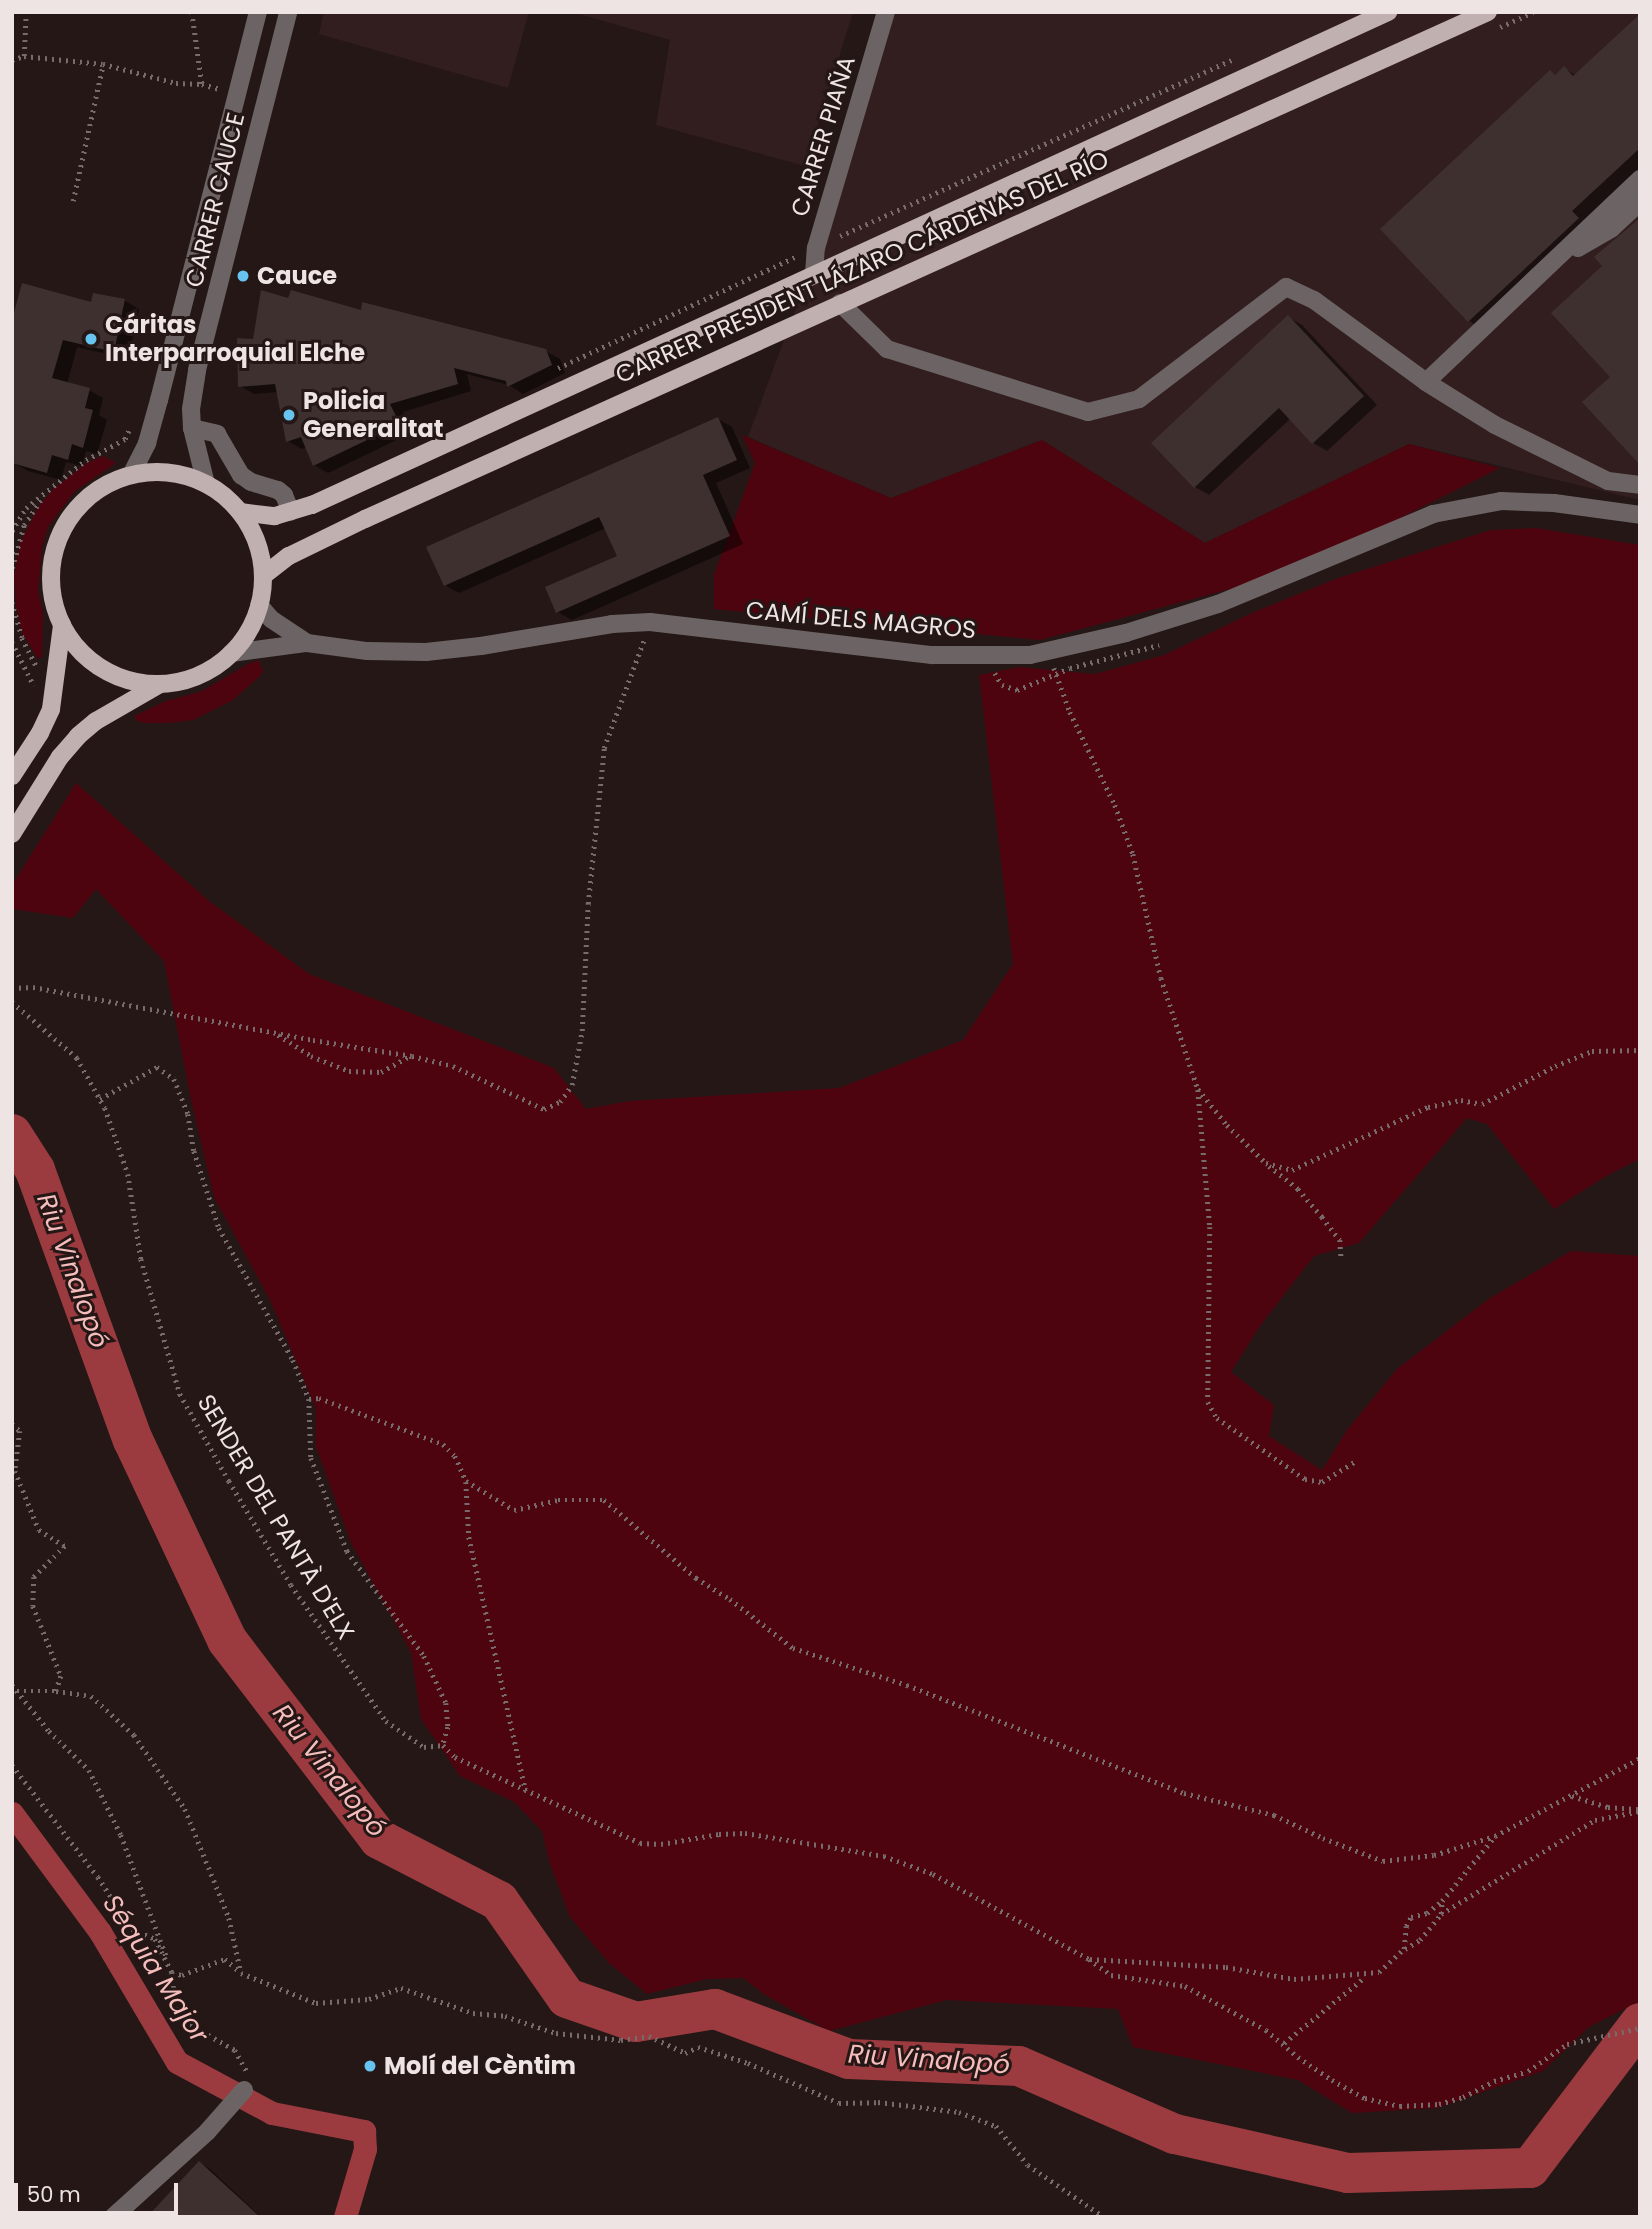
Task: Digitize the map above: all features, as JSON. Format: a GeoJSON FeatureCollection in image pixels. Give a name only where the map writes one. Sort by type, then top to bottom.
{"type":"FeatureCollection","features":[{"type":"Feature","properties":{"kind":"main road","name":"CARRER PRESIDENT LÁZARO CÁRDENAS DEL RÍO"},"geometry":{"type":"LineString","coordinates":[[240,512],[275,516],[291,512],[1388,12]]}},
{"type":"Feature","properties":{"kind":"main road","name":"CARRER PRESIDENT LÁZARO CÁRDENAS DEL RÍO"},"geometry":{"type":"LineString","coordinates":[[263,576],[289,556],[365,519],[1488,12]]}},
{"type":"Feature","properties":{"kind":"main road"},"geometry":{"type":"LineString","coordinates":[[12,834],[60,757],[96,721],[160,684],[198,675],[231,653],[248,631],[259,605],[263,576],[257,542],[240,512],[206,484],[161,472],[131,475],[95,492],[77,509],[63,530],[54,553],[51,577],[54,602],[62,625],[71,640],[95,664],[126,679],[160,684]]}},
{"type":"Feature","properties":{"kind":"main road"},"geometry":{"type":"LineString","coordinates":[[12,776],[40,733],[54,695],[62,625]]}},
{"type":"Feature","properties":{"kind":"street","name":"CARRER CAUCE"},"geometry":{"type":"LineString","coordinates":[[131,475],[150,432],[258,12]]}},
{"type":"Feature","properties":{"kind":"street","name":"CARRER CAUCE"},"geometry":{"type":"LineString","coordinates":[[206,484],[192,428],[197,370],[288,12]]}},
{"type":"Feature","properties":{"kind":"street","name":"CARRER PIAÑA"},"geometry":{"type":"LineString","coordinates":[[814,274],[816,248],[886,12]]}},
{"type":"Feature","properties":{"kind":"street"},"geometry":{"type":"LineString","coordinates":[[1426,382],[1640,179]]}},
{"type":"Feature","properties":{"kind":"street"},"geometry":{"type":"LineString","coordinates":[[1550,264],[1612,228],[1640,202]]}},
{"type":"Feature","properties":{"kind":"street"},"geometry":{"type":"LineString","coordinates":[[840,303],[887,349],[1088,412],[1139,399],[1286,286],[1314,300],[1426,382],[1495,425],[1608,481],[1640,485]]}},
{"type":"Feature","properties":{"kind":"street"},"geometry":{"type":"LineString","coordinates":[[192,428],[218,434],[241,474],[251,482],[278,490],[291,512]]}},
{"type":"Feature","properties":{"kind":"street","name":"CAMÍ DELS MAGROS"},"geometry":{"type":"LineString","coordinates":[[231,653],[307,643],[367,651],[426,652],[481,646],[612,624],[650,622],[932,655],[1030,655],[1126,634],[1218,604],[1433,514],[1501,501],[1554,503],[1640,515]]}},
{"type":"Feature","properties":{"kind":"street","name":"CAMÍ DELS MAGROS"},"geometry":{"type":"LineString","coordinates":[[259,605],[271,619],[307,643]]}},
{"type":"Feature","properties":{"kind":"street"},"geometry":{"type":"LineString","coordinates":[[113,2217],[207,2132],[244,2090]]}},
{"type":"Feature","properties":{"kind":"path"},"geometry":{"type":"LineString","coordinates":[[24,56],[26,12]]}},
{"type":"Feature","properties":{"kind":"path"},"geometry":{"type":"LineString","coordinates":[[192,12],[202,84]]}},
{"type":"Feature","properties":{"kind":"path"},"geometry":{"type":"LineString","coordinates":[[12,60],[24,56],[103,64],[176,83],[202,84],[238,93]]}},
{"type":"Feature","properties":{"kind":"path"},"geometry":{"type":"LineString","coordinates":[[73,201],[103,64]]}},
{"type":"Feature","properties":{"kind":"path"},"geometry":{"type":"LineString","coordinates":[[12,531],[26,508],[86,460],[125,439],[130,427]]}},
{"type":"Feature","properties":{"kind":"path"},"geometry":{"type":"LineString","coordinates":[[12,568],[24,525],[47,491]]}},
{"type":"Feature","properties":{"kind":"path"},"geometry":{"type":"LineString","coordinates":[[12,602],[22,638],[40,674]]}},
{"type":"Feature","properties":{"kind":"path"},"geometry":{"type":"LineString","coordinates":[[12,988],[33,987],[411,1056],[453,1066],[544,1109],[560,1102],[572,1085],[582,1031],[588,904],[604,748],[650,622]]}},
{"type":"Feature","properties":{"kind":"path"},"geometry":{"type":"LineString","coordinates":[[12,642],[34,686]]}},
{"type":"Feature","properties":{"kind":"path"},"geometry":{"type":"LineString","coordinates":[[1048,651],[1070,712],[1115,806],[1133,855],[1161,978],[1198,1089],[1210,1227],[1208,1402],[1217,1418],[1305,1479],[1322,1482],[1356,1461]]}},
{"type":"Feature","properties":{"kind":"path","name":"SENDER DEL PANTÀ D'ELX"},"geometry":{"type":"LineString","coordinates":[[12,1002],[77,1058],[100,1099],[128,1174],[141,1259],[180,1394],[291,1585],[386,1721],[424,1747],[443,1745],[455,1757],[640,1843],[661,1844],[719,1834],[745,1833],[884,1856],[933,1874],[1089,1959],[1111,1975],[1185,1986],[1284,2043],[1298,2057],[1365,2098],[1400,2106],[1439,2104],[1463,2097],[1494,2081],[1528,2071],[1567,2045],[1637,2029]]}},
{"type":"Feature","properties":{"kind":"path"},"geometry":{"type":"LineString","coordinates":[[274,1033],[311,1056],[349,1072],[381,1072],[411,1056]]}},
{"type":"Feature","properties":{"kind":"path"},"geometry":{"type":"LineString","coordinates":[[1266,1163],[1292,1170],[1428,1107],[1461,1100],[1482,1104],[1555,1066],[1592,1051],[1640,1050]]}},
{"type":"Feature","properties":{"kind":"path"},"geometry":{"type":"LineString","coordinates":[[100,1099],[157,1067],[174,1079],[188,1114],[194,1151],[219,1228],[293,1360],[309,1399],[311,1458],[347,1551],[425,1656],[446,1703],[448,1727],[443,1745]]}},
{"type":"Feature","properties":{"kind":"path"},"geometry":{"type":"LineString","coordinates":[[1198,1089],[1227,1125],[1266,1163],[1298,1189],[1322,1217],[1340,1240],[1341,1256]]}},
{"type":"Feature","properties":{"kind":"path"},"geometry":{"type":"LineString","coordinates":[[309,1399],[319,1398],[443,1444],[455,1457],[466,1481],[468,1537],[495,1645],[511,1734],[526,1791]]}},
{"type":"Feature","properties":{"kind":"path"},"geometry":{"type":"LineString","coordinates":[[12,1424],[20,1431],[15,1471],[39,1530],[65,1546],[34,1577],[33,1606],[61,1676],[56,1691]]}},
{"type":"Feature","properties":{"kind":"path"},"geometry":{"type":"LineString","coordinates":[[466,1481],[514,1510],[558,1500],[604,1500],[696,1578],[730,1599],[793,1648],[907,1685],[1184,1793],[1274,1815],[1323,1838],[1383,1861],[1434,1855],[1495,1836],[1640,1758]]}},
{"type":"Feature","properties":{"kind":"path"},"geometry":{"type":"LineString","coordinates":[[12,1685],[49,1731],[89,1770],[121,1835],[172,1973],[176,2009],[196,2028],[235,2050]]}},
{"type":"Feature","properties":{"kind":"path"},"geometry":{"type":"LineString","coordinates":[[18,1691],[56,1691],[91,1696],[134,1735],[185,1809],[229,1918],[241,1973]]}},
{"type":"Feature","properties":{"kind":"path"},"geometry":{"type":"LineString","coordinates":[[12,1765],[98,1877],[132,1929],[155,1939],[172,1973]]}},
{"type":"Feature","properties":{"kind":"path"},"geometry":{"type":"LineString","coordinates":[[1572,1796],[1608,1807],[1640,1810]]}},
{"type":"Feature","properties":{"kind":"path"},"geometry":{"type":"LineString","coordinates":[[1089,1959],[1226,1967],[1294,1979],[1379,1972],[1404,1949],[1420,1940],[1441,1914],[1594,1820],[1640,1810]]}},
{"type":"Feature","properties":{"kind":"path"},"geometry":{"type":"LineString","coordinates":[[1404,1949],[1406,1926],[1411,1917],[1427,1913],[1442,1901],[1495,1836]]}},
{"type":"Feature","properties":{"kind":"path"},"geometry":{"type":"LineString","coordinates":[[1441,1914],[1442,1901]]}},
{"type":"Feature","properties":{"kind":"path"},"geometry":{"type":"LineString","coordinates":[[172,1973],[181,1975],[225,1959],[241,1973],[316,2003],[369,1999],[401,1988],[473,2013],[505,2016],[556,2033],[621,2040],[649,2036],[685,2053],[698,2047],[748,2063],[839,2103],[878,2102],[959,2112],[996,2126],[1028,2165],[1104,2217]]}},
{"type":"Feature","properties":{"kind":"path"},"geometry":{"type":"LineString","coordinates":[[1284,2043],[1367,1975]]}},
{"type":"Feature","properties":{"kind":"shaded area"},"geometry":{"type":"Polygon","coordinates":[[[324,12],[529,12],[508,88],[319,34],[324,12]]]}},
{"type":"Feature","properties":{"kind":"shaded area"},"geometry":{"type":"Polygon","coordinates":[[[572,12],[853,12],[805,166],[656,125],[670,40],[572,12]]]}},
{"type":"Feature","properties":{"kind":"shaded area"},"geometry":{"type":"Polygon","coordinates":[[[895,12],[1640,12],[1640,500],[1409,444],[1205,543],[1042,440],[891,498],[748,437],[832,211],[895,12]]]}},
{"type":"Feature","properties":{"kind":"shaded area"},"geometry":{"type":"Polygon","coordinates":[[[742,435],[891,498],[1042,440],[1205,543],[1409,444],[1500,468],[1290,573],[1040,640],[714,609],[714,575],[755,463],[742,435]]]}},
{"type":"Feature","properties":{"kind":"shaded area"},"geometry":{"type":"Polygon","coordinates":[[[103,456],[116,463],[74,492],[48,527],[42,547],[38,592],[43,613],[42,657],[38,659],[22,633],[16,607],[14,577],[19,545],[38,507],[54,488],[87,463],[103,456]]]}},
{"type":"Feature","properties":{"kind":"shaded area"},"geometry":{"type":"Polygon","coordinates":[[[1536,528],[1640,545],[1640,1159],[1608,1175],[1554,1209],[1487,1124],[1467,1118],[1359,1243],[1314,1256],[1260,1326],[1231,1372],[1274,1405],[1269,1436],[1322,1470],[1347,1430],[1397,1369],[1490,1298],[1571,1251],[1640,1256],[1640,2001],[1589,2027],[1543,2071],[1437,2108],[1352,2113],[1298,2080],[1133,2047],[1118,2009],[947,2000],[829,2031],[765,1995],[743,1978],[707,1979],[647,1994],[609,1963],[570,1917],[550,1864],[542,1831],[514,1802],[460,1776],[421,1719],[411,1652],[351,1543],[316,1447],[316,1408],[270,1300],[214,1197],[191,1100],[164,961],[96,889],[73,918],[12,909],[12,885],[76,783],[209,901],[309,974],[554,1068],[586,1109],[629,1101],[839,1088],[963,1040],[1013,964],[979,675],[1019,667],[1095,674],[1164,655],[1254,612],[1338,578],[1491,530],[1536,528]]]}},
{"type":"Feature","properties":{"kind":"shaded area"},"geometry":{"type":"Polygon","coordinates":[[[259,660],[263,672],[259,677],[233,700],[193,720],[146,723],[137,721],[134,716],[166,701],[202,691],[259,660]]]}},
{"type":"Feature","properties":{"kind":"building"},"geometry":{"type":"Polygon","coordinates":[[[1640,14],[1640,148],[1572,211],[1579,218],[1468,322],[1380,229],[1550,70],[1555,75],[1564,66],[1573,76],[1640,14]]]}},
{"type":"Feature","properties":{"kind":"building"},"geometry":{"type":"Polygon","coordinates":[[[1640,218],[1640,465],[1582,402],[1610,377],[1551,313],[1602,266],[1594,257],[1640,218]]]}},
{"type":"Feature","properties":{"kind":"building"},"geometry":{"type":"Polygon","coordinates":[[[22,283],[91,302],[93,293],[125,299],[114,352],[63,340],[52,378],[90,388],[85,408],[93,410],[83,448],[72,444],[68,460],[52,455],[47,473],[12,463],[12,320],[22,283]]]}},
{"type":"Feature","properties":{"kind":"building"},"geometry":{"type":"Polygon","coordinates":[[[261,290],[288,298],[291,290],[361,310],[362,302],[546,349],[552,365],[507,387],[506,381],[454,368],[458,384],[390,404],[397,418],[390,423],[392,428],[313,466],[301,437],[286,442],[275,384],[238,387],[237,338],[253,339],[261,290]]]}},
{"type":"Feature","properties":{"kind":"building"},"geometry":{"type":"Polygon","coordinates":[[[1288,315],[1364,396],[1312,444],[1279,408],[1194,488],[1151,443],[1288,315]]]}},
{"type":"Feature","properties":{"kind":"building"},"geometry":{"type":"Polygon","coordinates":[[[718,417],[737,460],[703,475],[730,536],[556,613],[545,587],[617,556],[599,517],[444,586],[426,547],[718,417]]]}},
{"type":"Feature","properties":{"kind":"building"},"geometry":{"type":"Polygon","coordinates":[[[199,2161],[260,2217],[147,2217],[199,2161]]]}},
{"type":"Feature","properties":{"kind":"waterway","name":"Riu Vinalopó"},"geometry":{"type":"LineString","coordinates":[[12,1134],[35,1170],[133,1440],[227,1640],[379,1839],[499,1901],[567,1998],[636,2022],[715,2009],[849,2059],[1019,2066],[1175,2134],[1348,2173],[1530,2168],[1640,2023]]}},
{"type":"Feature","properties":{"kind":"waterway","name":"Séquia Major"},"geometry":{"type":"LineString","coordinates":[[12,1813],[100,1932],[177,2062],[272,2113],[364,2131],[365,2149],[345,2217]]}},
{"type":"Feature","properties":{"kind":"place","name":"Cauce"},"geometry":{"type":"Point","coordinates":[243,276]}},
{"type":"Feature","properties":{"kind":"place","name":"Cáritas Interparroquial Elche"},"geometry":{"type":"Point","coordinates":[91,339]}},
{"type":"Feature","properties":{"kind":"place","name":"Policia Generalitat"},"geometry":{"type":"Point","coordinates":[289,415]}},
{"type":"Feature","properties":{"kind":"place","name":"Molí del Cèntim"},"geometry":{"type":"Point","coordinates":[370,2066]}}]}
